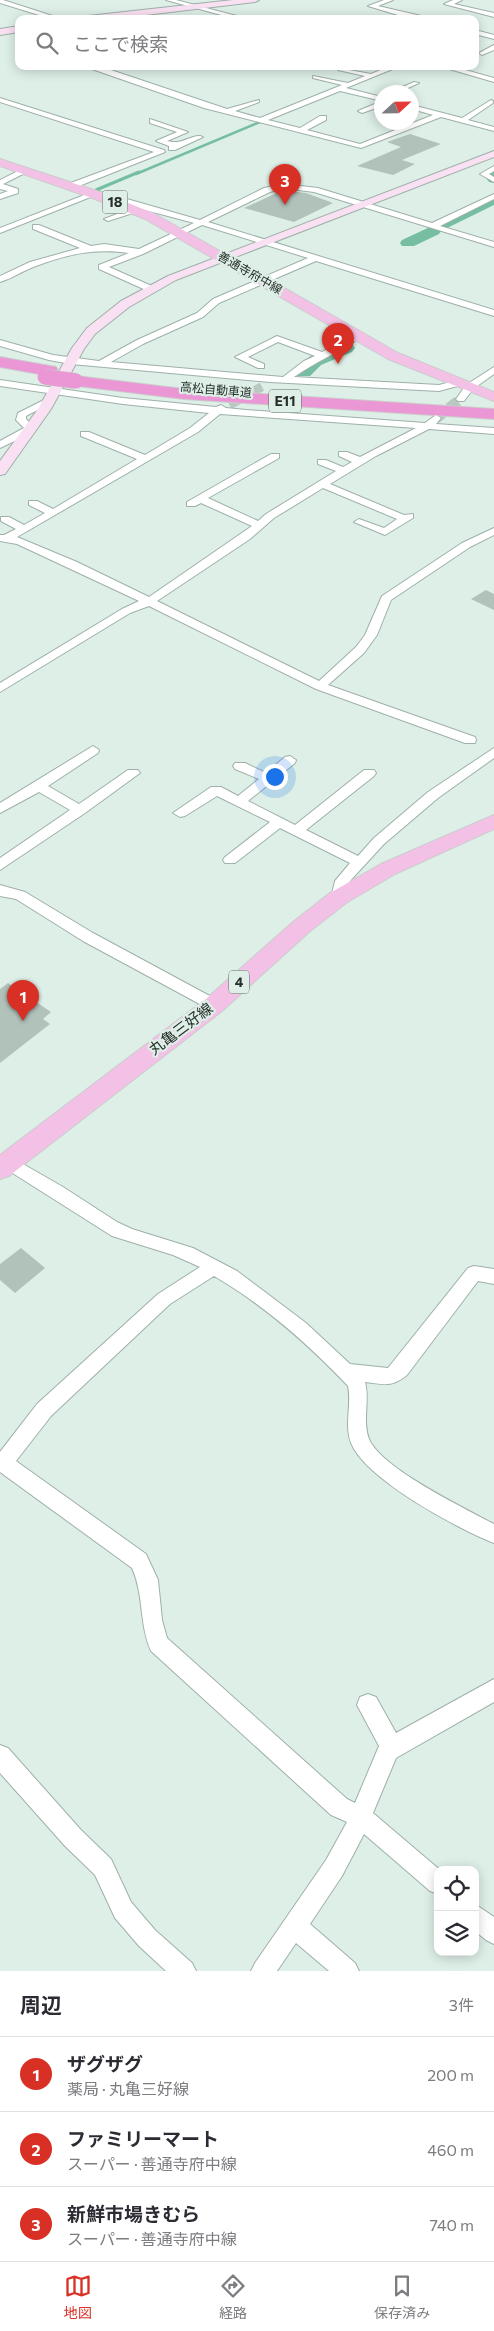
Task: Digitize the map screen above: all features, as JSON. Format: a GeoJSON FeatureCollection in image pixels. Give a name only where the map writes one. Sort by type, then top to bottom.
{"type":"FeatureCollection","features":[{"type":"Feature","properties":{"kind":"highway","name":"高松自動車道"},"geometry":{"type":"LineString","coordinates":[[0,362],[47,374]]}},
{"type":"Feature","properties":{"kind":"highway","name":"高松自動車道"},"geometry":{"type":"LineString","coordinates":[[0,370],[47,374],[76,372],[140,383],[272,395],[494,409]]}},
{"type":"Feature","properties":{"kind":"highway","name":"高松自動車道"},"geometry":{"type":"LineString","coordinates":[[76,372],[193,394],[494,414]]}},
{"type":"Feature","properties":{"kind":"main road","name":"善通寺府中線"},"geometry":{"type":"LineString","coordinates":[[0,162],[134,210],[180,233],[392,356],[494,397]]}},
{"type":"Feature","properties":{"kind":"main road","name":"丸亀三好線"},"geometry":{"type":"LineString","coordinates":[[3,1163],[214,1004],[301,927],[338,898],[388,870],[494,821]]}},
{"type":"Feature","properties":{"kind":"street"},"geometry":{"type":"LineString","coordinates":[[169,0],[231,15]]}},
{"type":"Feature","properties":{"kind":"street"},"geometry":{"type":"LineString","coordinates":[[122,15],[255,0]]}},
{"type":"Feature","properties":{"kind":"street"},"geometry":{"type":"LineString","coordinates":[[390,0],[371,6],[396,15]]}},
{"type":"Feature","properties":{"kind":"street"},"geometry":{"type":"LineString","coordinates":[[494,7],[460,0],[447,4],[494,15]]}},
{"type":"Feature","properties":{"kind":"street"},"geometry":{"type":"LineString","coordinates":[[0,1],[48,15]]}},
{"type":"Feature","properties":{"kind":"street"},"geometry":{"type":"LineString","coordinates":[[18,5],[28,2]]}},
{"type":"Feature","properties":{"kind":"street"},"geometry":{"type":"LineString","coordinates":[[0,32],[15,30]]}},
{"type":"Feature","properties":{"kind":"street"},"geometry":{"type":"LineString","coordinates":[[479,33],[494,37]]}},
{"type":"Feature","properties":{"kind":"street"},"geometry":{"type":"LineString","coordinates":[[482,52],[494,47]]}},
{"type":"Feature","properties":{"kind":"street"},"geometry":{"type":"LineString","coordinates":[[98,70],[202,104],[361,146],[439,115]]}},
{"type":"Feature","properties":{"kind":"street"},"geometry":{"type":"LineString","coordinates":[[348,70],[372,76]]}},
{"type":"Feature","properties":{"kind":"street"},"geometry":{"type":"LineString","coordinates":[[260,120],[386,70]]}},
{"type":"Feature","properties":{"kind":"street"},"geometry":{"type":"LineString","coordinates":[[457,70],[494,80]]}},
{"type":"Feature","properties":{"kind":"street"},"geometry":{"type":"LineString","coordinates":[[315,77],[349,86]]}},
{"type":"Feature","properties":{"kind":"street"},"geometry":{"type":"LineString","coordinates":[[396,80],[415,84],[412,85]]}},
{"type":"Feature","properties":{"kind":"street"},"geometry":{"type":"LineString","coordinates":[[340,89],[374,98]]}},
{"type":"Feature","properties":{"kind":"street"},"geometry":{"type":"LineString","coordinates":[[202,104],[219,98]]}},
{"type":"Feature","properties":{"kind":"street"},"geometry":{"type":"LineString","coordinates":[[0,100],[161,152]]}},
{"type":"Feature","properties":{"kind":"street"},"geometry":{"type":"LineString","coordinates":[[228,111],[257,101]]}},
{"type":"Feature","properties":{"kind":"street"},"geometry":{"type":"LineString","coordinates":[[462,121],[491,102]]}},
{"type":"Feature","properties":{"kind":"street"},"geometry":{"type":"LineString","coordinates":[[362,110],[374,104]]}},
{"type":"Feature","properties":{"kind":"street"},"geometry":{"type":"LineString","coordinates":[[419,109],[494,129]]}},
{"type":"Feature","properties":{"kind":"street"},"geometry":{"type":"LineString","coordinates":[[300,131],[323,118]]}},
{"type":"Feature","properties":{"kind":"street"},"geometry":{"type":"LineString","coordinates":[[153,121],[184,132],[160,141],[176,146]]}},
{"type":"Feature","properties":{"kind":"street"},"geometry":{"type":"LineString","coordinates":[[71,186],[199,137]]}},
{"type":"Feature","properties":{"kind":"street"},"geometry":{"type":"LineString","coordinates":[[76,372],[78,348],[91,331],[125,304],[172,278],[494,154]]}},
{"type":"Feature","properties":{"kind":"street"},"geometry":{"type":"LineString","coordinates":[[494,168],[484,174],[494,180]]}},
{"type":"Feature","properties":{"kind":"street"},"geometry":{"type":"LineString","coordinates":[[0,185],[25,171]]}},
{"type":"Feature","properties":{"kind":"street"},"geometry":{"type":"LineString","coordinates":[[0,176],[9,179]]}},
{"type":"Feature","properties":{"kind":"street"},"geometry":{"type":"LineString","coordinates":[[0,185],[14,191],[0,197]]}},
{"type":"Feature","properties":{"kind":"street"},"geometry":{"type":"LineString","coordinates":[[151,289],[102,267],[140,252],[267,190],[283,186],[315,190],[361,206],[494,245]]}},
{"type":"Feature","properties":{"kind":"street"},"geometry":{"type":"LineString","coordinates":[[0,231],[92,194],[103,195],[200,222],[494,313]]}},
{"type":"Feature","properties":{"kind":"street"},"geometry":{"type":"LineString","coordinates":[[431,227],[494,196]]}},
{"type":"Feature","properties":{"kind":"street"},"geometry":{"type":"LineString","coordinates":[[108,219],[134,210]]}},
{"type":"Feature","properties":{"kind":"street"},"geometry":{"type":"LineString","coordinates":[[36,227],[90,249]]}},
{"type":"Feature","properties":{"kind":"street"},"geometry":{"type":"LineString","coordinates":[[0,279],[33,264],[90,249],[104,247],[140,252]]}},
{"type":"Feature","properties":{"kind":"street"},"geometry":{"type":"LineString","coordinates":[[0,471],[53,396],[76,372],[102,363],[140,342],[200,315],[216,301],[314,258]]}},
{"type":"Feature","properties":{"kind":"street"},"geometry":{"type":"LineString","coordinates":[[285,380],[322,355],[342,346],[356,336]]}},
{"type":"Feature","properties":{"kind":"street"},"geometry":{"type":"LineString","coordinates":[[261,366],[240,357],[276,339],[322,355]]}},
{"type":"Feature","properties":{"kind":"street"},"geometry":{"type":"LineString","coordinates":[[0,343],[52,358],[76,372]]}},
{"type":"Feature","properties":{"kind":"street"},"geometry":{"type":"LineString","coordinates":[[102,363],[268,382],[285,380],[439,388],[464,385],[494,370]]}},
{"type":"Feature","properties":{"kind":"street"},"geometry":{"type":"LineString","coordinates":[[0,383],[53,396],[216,411],[494,431]]}},
{"type":"Feature","properties":{"kind":"street"},"geometry":{"type":"LineString","coordinates":[[461,399],[467,393],[464,385]]}},
{"type":"Feature","properties":{"kind":"street"},"geometry":{"type":"LineString","coordinates":[[2,539],[53,513],[194,430],[216,411],[229,404]]}},
{"type":"Feature","properties":{"kind":"street"},"geometry":{"type":"LineString","coordinates":[[0,688],[126,611],[150,601],[260,526],[270,516],[360,461],[426,427],[436,418]]}},
{"type":"Feature","properties":{"kind":"street"},"geometry":{"type":"LineString","coordinates":[[0,445],[31,429]]}},
{"type":"Feature","properties":{"kind":"street"},"geometry":{"type":"LineString","coordinates":[[85,434],[144,458]]}},
{"type":"Feature","properties":{"kind":"street"},"geometry":{"type":"LineString","coordinates":[[343,454],[360,461]]}},
{"type":"Feature","properties":{"kind":"street"},"geometry":{"type":"LineString","coordinates":[[260,526],[196,501],[275,456]]}},
{"type":"Feature","properties":{"kind":"street"},"geometry":{"type":"LineString","coordinates":[[322,462],[344,471]]}},
{"type":"Feature","properties":{"kind":"street"},"geometry":{"type":"LineString","coordinates":[[321,484],[407,518],[385,532],[359,522]]}},
{"type":"Feature","properties":{"kind":"street"},"geometry":{"type":"LineString","coordinates":[[32,503],[53,513]]}},
{"type":"Feature","properties":{"kind":"street"},"geometry":{"type":"LineString","coordinates":[[5,519],[24,529]]}},
{"type":"Feature","properties":{"kind":"street"},"geometry":{"type":"LineString","coordinates":[[320,686],[360,650],[371,635],[386,598],[406,588],[476,538],[494,530]]}},
{"type":"Feature","properties":{"kind":"street"},"geometry":{"type":"LineString","coordinates":[[476,538],[494,536]]}},
{"type":"Feature","properties":{"kind":"street"},"geometry":{"type":"LineString","coordinates":[[2,539],[20,541],[150,601],[218,637],[320,686],[470,740]]}},
{"type":"Feature","properties":{"kind":"street"},"geometry":{"type":"LineString","coordinates":[[0,809],[39,786],[52,773],[94,750]]}},
{"type":"Feature","properties":{"kind":"street"},"geometry":{"type":"LineString","coordinates":[[338,898],[342,881],[379,841],[433,795],[494,752]]}},
{"type":"Feature","properties":{"kind":"street"},"geometry":{"type":"LineString","coordinates":[[238,802],[290,760]]}},
{"type":"Feature","properties":{"kind":"street"},"geometry":{"type":"LineString","coordinates":[[240,766],[267,778]]}},
{"type":"Feature","properties":{"kind":"street"},"geometry":{"type":"LineString","coordinates":[[296,831],[347,797],[369,773]]}},
{"type":"Feature","properties":{"kind":"street"},"geometry":{"type":"LineString","coordinates":[[0,865],[133,774]]}},
{"type":"Feature","properties":{"kind":"street"},"geometry":{"type":"LineString","coordinates":[[39,786],[80,810]]}},
{"type":"Feature","properties":{"kind":"street"},"geometry":{"type":"LineString","coordinates":[[180,813],[216,790],[359,862]]}},
{"type":"Feature","properties":{"kind":"street"},"geometry":{"type":"LineString","coordinates":[[230,860],[279,822]]}},
{"type":"Feature","properties":{"kind":"street"},"geometry":{"type":"LineString","coordinates":[[0,890],[20,896],[88,937],[214,1004]]}},
{"type":"Feature","properties":{"kind":"street"},"geometry":{"type":"LineString","coordinates":[[3,1163],[62,1194],[117,1231],[188,1253],[214,1267],[254,1293],[346,1371],[356,1382],[360,1393],[357,1429],[361,1444],[370,1458],[435,1503],[494,1534]]}},
{"type":"Feature","properties":{"kind":"street"},"geometry":{"type":"LineString","coordinates":[[214,1267],[164,1299],[44,1410],[2,1464],[139,1561],[148,1580],[152,1620],[158,1644],[339,1807],[360,1816],[434,1880]]}},
{"type":"Feature","properties":{"kind":"street"},"geometry":{"type":"LineString","coordinates":[[346,1371],[391,1377],[400,1369],[474,1273],[487,1274],[494,1277]]}},
{"type":"Feature","properties":{"kind":"street"},"geometry":{"type":"LineString","coordinates":[[263,1971],[334,1868],[350,1839],[388,1750],[494,1690]]}},
{"type":"Feature","properties":{"kind":"street"},"geometry":{"type":"LineString","coordinates":[[368,1705],[392,1748]]}},
{"type":"Feature","properties":{"kind":"street"},"geometry":{"type":"LineString","coordinates":[[0,1756],[73,1838],[102,1867],[123,1910],[147,1938],[184,1971]]}},
{"type":"Feature","properties":{"kind":"street"},"geometry":{"type":"LineString","coordinates":[[479,1919],[494,1932]]}},
{"type":"Feature","properties":{"kind":"street"},"geometry":{"type":"LineString","coordinates":[[294,1926],[346,1971]]}},
{"type":"Feature","properties":{"kind":"building"},"geometry":{"type":"Polygon","coordinates":[[[410,134],[441,144],[402,160],[415,164],[393,175],[357,166],[401,147],[387,142],[410,134]]]}},
{"type":"Feature","properties":{"kind":"building"},"geometry":{"type":"Polygon","coordinates":[[[283,190],[306,193],[333,203],[294,222],[244,208],[283,190]]]}},
{"type":"Feature","properties":{"kind":"building"},"geometry":{"type":"Polygon","coordinates":[[[486,590],[494,594],[494,610],[471,599],[486,590]]]}},
{"type":"Feature","properties":{"kind":"building"},"geometry":{"type":"Polygon","coordinates":[[[8,983],[51,1012],[43,1019],[50,1024],[0,1063],[0,989],[8,983]]]}},
{"type":"Feature","properties":{"kind":"building"},"geometry":{"type":"Polygon","coordinates":[[[21,1248],[45,1268],[15,1293],[0,1280],[0,1264],[21,1248]]]}},
{"type":"Feature","properties":{"kind":"waterway"},"geometry":{"type":"LineString","coordinates":[[136,174],[260,122]]}},
{"type":"Feature","properties":{"kind":"waterway"},"geometry":{"type":"LineString","coordinates":[[102,193],[96,190],[139,172]]}},
{"type":"Feature","properties":{"kind":"waterway"},"geometry":{"type":"LineString","coordinates":[[494,172],[490,174],[494,179]]}},
{"type":"Feature","properties":{"kind":"waterway"},"geometry":{"type":"LineString","coordinates":[[438,227],[494,199]]}},
{"type":"Feature","properties":{"kind":"waterway"},"geometry":{"type":"LineString","coordinates":[[408,243],[433,231]]}},
{"type":"Feature","properties":{"kind":"waterway"},"geometry":{"type":"LineString","coordinates":[[304,372],[315,361],[346,348]]}},
{"type":"Feature","properties":{"kind":"tunnel"},"geometry":{"type":"LineString","coordinates":[[254,391],[265,385]]}},
{"type":"Feature","properties":{"kind":"tunnel"},"geometry":{"type":"LineString","coordinates":[[229,404],[256,390]]}},
{"type":"Feature","properties":{"kind":"tunnel"},"geometry":{"type":"LineString","coordinates":[[436,418],[461,399]]}},
{"type":"Feature","properties":{"kind":"place","name":"新鮮市場きむら"},"geometry":{"type":"Point","coordinates":[285,205]}},
{"type":"Feature","properties":{"kind":"place","name":"ファミリーマート"},"geometry":{"type":"Point","coordinates":[338,364]}},
{"type":"Feature","properties":{"kind":"place","name":"ザグザグ"},"geometry":{"type":"Point","coordinates":[23,1021]}}]}
